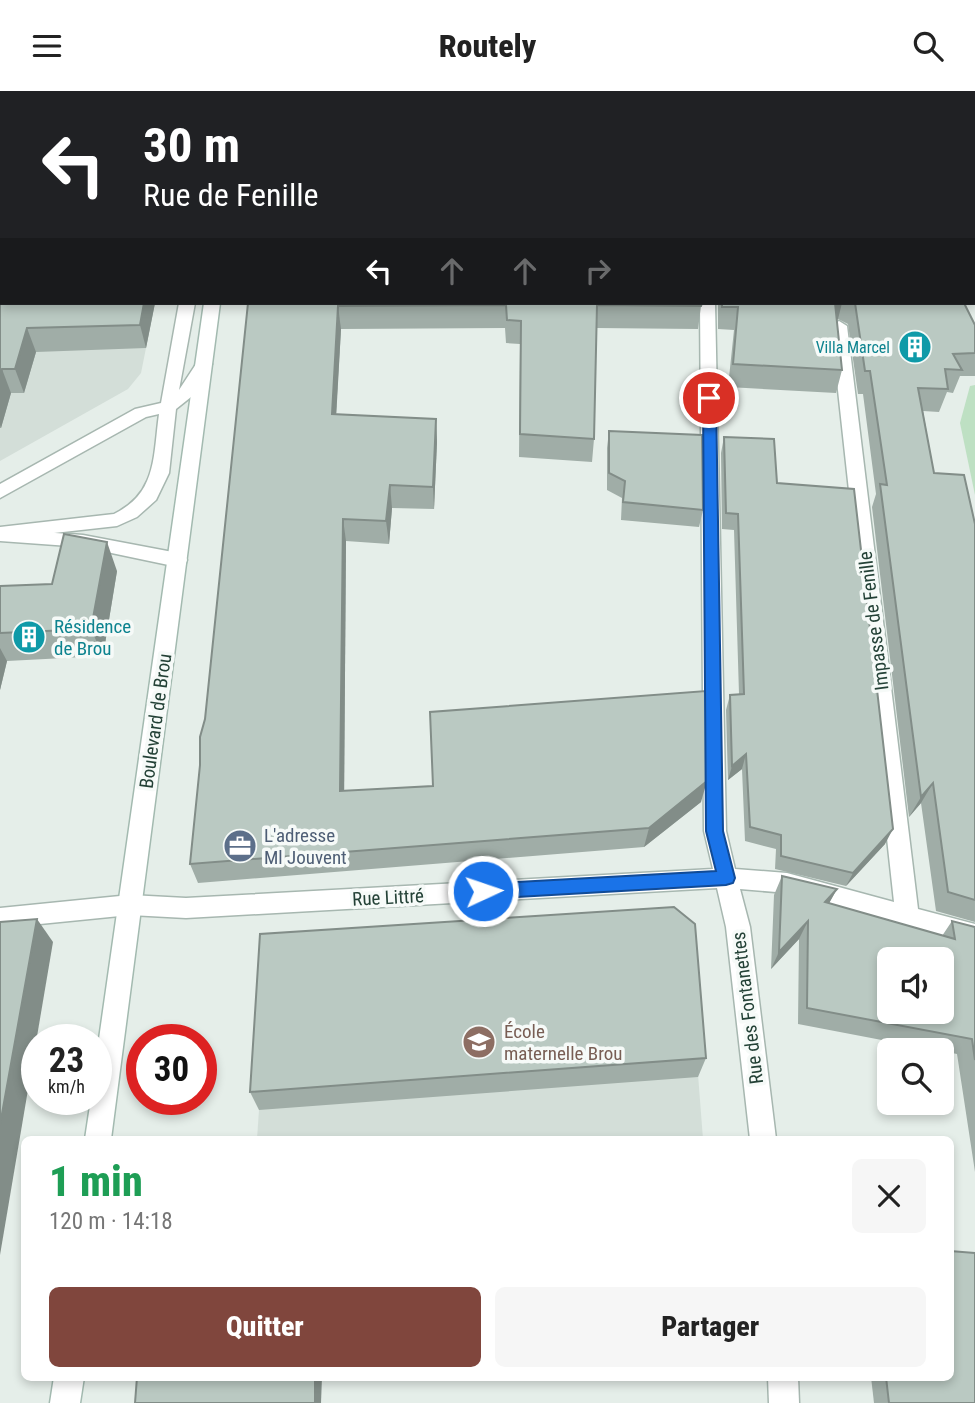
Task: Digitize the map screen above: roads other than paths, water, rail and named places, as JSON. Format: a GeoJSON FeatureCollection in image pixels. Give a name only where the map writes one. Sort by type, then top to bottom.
{"type":"FeatureCollection","features":[{"type":"Feature","properties":{"kind":"street"},"geometry":{"type":"LineString","coordinates":[[0,534],[105,523],[131,513],[150,496],[160,473],[167,408],[187,305]]}},
{"type":"Feature","properties":{"kind":"street","name":"Boulevard de Brou"},"geometry":{"type":"LineString","coordinates":[[99,1136],[212,305]]}},
{"type":"Feature","properties":{"kind":"street","name":"Rue des Fontanettes"},"geometry":{"type":"LineString","coordinates":[[707,305],[715,831],[738,927],[763,1136]]}},
{"type":"Feature","properties":{"kind":"street","name":"Impasse de Fenille"},"geometry":{"type":"LineString","coordinates":[[839,326],[907,915]]}},
{"type":"Feature","properties":{"kind":"street"},"geometry":{"type":"LineString","coordinates":[[0,492],[141,413],[167,408],[187,393],[204,364]]}},
{"type":"Feature","properties":{"kind":"street"},"geometry":{"type":"LineString","coordinates":[[0,534],[83,541],[178,560]]}},
{"type":"Feature","properties":{"kind":"street","name":"Rue Littré"},"geometry":{"type":"LineString","coordinates":[[0,918],[130,905],[186,908],[726,878],[787,883],[975,935]]}},
{"type":"Feature","properties":{"kind":"street"},"geometry":{"type":"LineString","coordinates":[[65,1403],[68,1381]]}},
{"type":"Feature","properties":{"kind":"street"},"geometry":{"type":"LineString","coordinates":[[783,1381],[785,1403]]}},
{"type":"Feature","properties":{"kind":"place","name":"Villa Marcel"},"geometry":{"type":"Point","coordinates":[915,347]}},
{"type":"Feature","properties":{"kind":"place","name":"Résidence de Brou"},"geometry":{"type":"Point","coordinates":[29,637]}},
{"type":"Feature","properties":{"kind":"place","name":"L'adresse Ml Jouvent"},"geometry":{"type":"Point","coordinates":[240,846]}},
{"type":"Feature","properties":{"kind":"place","name":"École maternelle Brou"},"geometry":{"type":"Point","coordinates":[479,1042]}}]}
